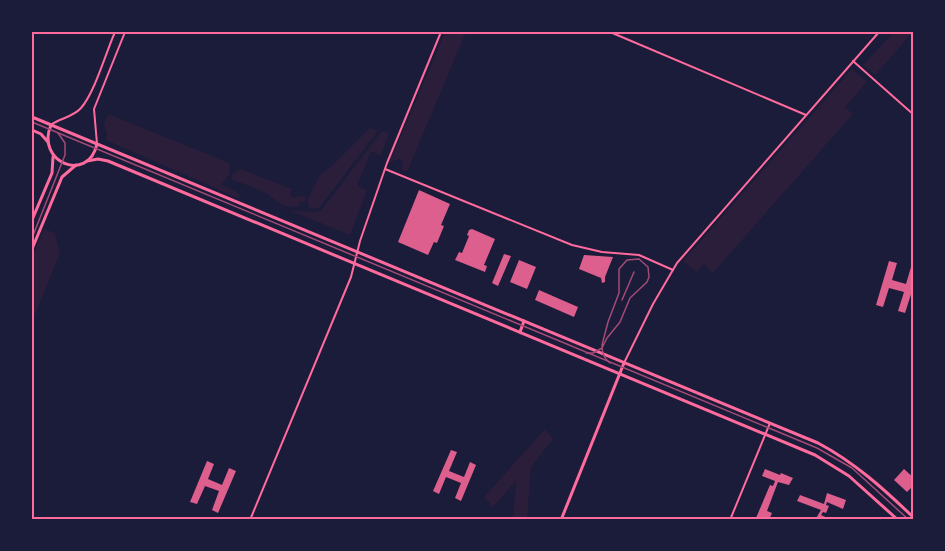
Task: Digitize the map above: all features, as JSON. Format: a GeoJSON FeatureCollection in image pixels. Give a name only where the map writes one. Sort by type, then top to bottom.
{"type":"FeatureCollection","features":[{"type":"Feature","properties":{"kind":"main road"},"geometry":{"type":"LineString","coordinates":[[32,117],[818,443],[840,456],[882,488],[914,518]]}},
{"type":"Feature","properties":{"kind":"main road"},"geometry":{"type":"LineString","coordinates":[[49,144],[51,125]]}},
{"type":"Feature","properties":{"kind":"main road"},"geometry":{"type":"LineString","coordinates":[[32,130],[41,134],[60,163],[76,165]]}},
{"type":"Feature","properties":{"kind":"main road"},"geometry":{"type":"LineString","coordinates":[[87,161],[93,156],[97,144]]}},
{"type":"Feature","properties":{"kind":"main road"},"geometry":{"type":"LineString","coordinates":[[32,220],[52,173],[53,155]]}},
{"type":"Feature","properties":{"kind":"main road"},"geometry":{"type":"LineString","coordinates":[[32,249],[62,177],[76,165],[87,161],[98,159],[108,161],[815,455],[838,468],[898,519]]}},
{"type":"Feature","properties":{"kind":"main road"},"geometry":{"type":"LineString","coordinates":[[520,332],[524,321]]}},
{"type":"Feature","properties":{"kind":"main road"},"geometry":{"type":"LineString","coordinates":[[561,519],[624,363]]}},
{"type":"Feature","properties":{"kind":"street"},"geometry":{"type":"LineString","coordinates":[[51,125],[81,108],[89,95],[115,32]]}},
{"type":"Feature","properties":{"kind":"street"},"geometry":{"type":"LineString","coordinates":[[97,144],[94,109],[125,32]]}},
{"type":"Feature","properties":{"kind":"street"},"geometry":{"type":"LineString","coordinates":[[250,519],[355,264],[360,241],[385,169],[441,32]]}},
{"type":"Feature","properties":{"kind":"street"},"geometry":{"type":"LineString","coordinates":[[610,32],[806,115]]}},
{"type":"Feature","properties":{"kind":"street"},"geometry":{"type":"LineString","coordinates":[[624,363],[642,323],[673,270],[697,238],[879,32]]}},
{"type":"Feature","properties":{"kind":"street"},"geometry":{"type":"LineString","coordinates":[[112,38],[121,41]]}},
{"type":"Feature","properties":{"kind":"street"},"geometry":{"type":"LineString","coordinates":[[854,61],[914,115]]}},
{"type":"Feature","properties":{"kind":"street"},"geometry":{"type":"LineString","coordinates":[[385,169],[572,245],[602,252],[639,255],[673,270]]}},
{"type":"Feature","properties":{"kind":"street"},"geometry":{"type":"LineString","coordinates":[[730,519],[770,423]]}},
{"type":"Feature","properties":{"kind":"shaded area"},"geometry":{"type":"Polygon","coordinates":[[[445,32],[466,32],[407,172],[401,169],[403,163],[400,159],[390,162],[445,32]]]}},
{"type":"Feature","properties":{"kind":"shaded area"},"geometry":{"type":"Polygon","coordinates":[[[894,32],[913,32],[875,75],[863,65],[894,32]]]}},
{"type":"Feature","properties":{"kind":"shaded area"},"geometry":{"type":"Polygon","coordinates":[[[852,69],[867,82],[845,107],[853,114],[713,273],[704,264],[697,273],[683,261],[852,69]]]}},
{"type":"Feature","properties":{"kind":"shaded area"},"geometry":{"type":"Polygon","coordinates":[[[108,114],[229,163],[230,174],[221,185],[241,196],[238,198],[106,140],[104,124],[108,114]]]}},
{"type":"Feature","properties":{"kind":"shaded area"},"geometry":{"type":"Polygon","coordinates":[[[370,128],[378,131],[319,208],[310,209],[307,201],[320,175],[370,128]]]}},
{"type":"Feature","properties":{"kind":"shaded area"},"geometry":{"type":"Polygon","coordinates":[[[385,131],[389,134],[381,155],[371,152],[358,183],[357,186],[367,190],[350,235],[289,210],[321,211],[381,132],[385,131]]]}},
{"type":"Feature","properties":{"kind":"shaded area"},"geometry":{"type":"Polygon","coordinates":[[[241,169],[292,189],[290,194],[292,197],[305,196],[305,202],[299,203],[299,207],[284,206],[264,192],[231,179],[233,173],[241,169]]]}},
{"type":"Feature","properties":{"kind":"shaded area"},"geometry":{"type":"Polygon","coordinates":[[[44,229],[55,233],[60,253],[32,322],[32,258],[44,229]]]}},
{"type":"Feature","properties":{"kind":"shaded area"},"geometry":{"type":"Polygon","coordinates":[[[545,429],[553,439],[531,467],[527,519],[513,519],[516,481],[493,507],[484,497],[545,429]]]}},
{"type":"Feature","properties":{"kind":"building"},"geometry":{"type":"Polygon","coordinates":[[[419,190],[450,204],[441,225],[444,226],[437,243],[434,242],[428,255],[398,242],[419,190]]]}},
{"type":"Feature","properties":{"kind":"building"},"geometry":{"type":"Polygon","coordinates":[[[472,229],[495,239],[484,265],[487,266],[485,272],[455,260],[459,252],[462,253],[469,230],[472,229]]]}},
{"type":"Feature","properties":{"kind":"building"},"geometry":{"type":"Polygon","coordinates":[[[504,254],[511,256],[498,286],[492,283],[504,254]]]}},
{"type":"Feature","properties":{"kind":"building"},"geometry":{"type":"Polygon","coordinates":[[[584,255],[613,257],[605,282],[602,283],[601,278],[579,269],[584,255]]]}},
{"type":"Feature","properties":{"kind":"building"},"geometry":{"type":"Polygon","coordinates":[[[519,260],[536,267],[527,289],[510,282],[519,260]]]}},
{"type":"Feature","properties":{"kind":"building"},"geometry":{"type":"Polygon","coordinates":[[[889,261],[897,263],[892,280],[906,284],[911,267],[914,268],[914,285],[905,313],[898,311],[904,292],[889,288],[883,307],[876,305],[889,261]]]}},
{"type":"Feature","properties":{"kind":"building"},"geometry":{"type":"Polygon","coordinates":[[[539,290],[578,307],[574,317],[535,300],[539,290]]]}},
{"type":"Feature","properties":{"kind":"building"},"geometry":{"type":"Polygon","coordinates":[[[451,450],[457,452],[449,471],[464,477],[470,462],[476,465],[461,501],[455,498],[461,483],[446,477],[439,494],[433,491],[451,450]]]}},
{"type":"Feature","properties":{"kind":"building"},"geometry":{"type":"Polygon","coordinates":[[[207,461],[214,464],[208,479],[222,485],[229,468],[236,471],[218,513],[212,510],[219,491],[205,486],[197,504],[190,502],[207,461]]]}},
{"type":"Feature","properties":{"kind":"building"},"geometry":{"type":"Polygon","coordinates":[[[765,469],[793,478],[789,485],[778,482],[767,511],[772,513],[769,520],[759,520],[756,518],[770,485],[773,486],[775,481],[762,476],[765,469]]]}},
{"type":"Feature","properties":{"kind":"building"},"geometry":{"type":"Polygon","coordinates":[[[904,469],[914,478],[914,485],[907,492],[894,480],[904,469]]]}},
{"type":"Feature","properties":{"kind":"building"},"geometry":{"type":"Polygon","coordinates":[[[827,493],[846,500],[843,509],[827,502],[826,505],[829,506],[826,513],[823,512],[821,515],[832,520],[815,520],[821,510],[797,501],[800,495],[824,504],[827,493]]]}},
{"type":"Feature","properties":{"kind":"tram line"},"geometry":{"type":"LineString","coordinates":[[32,122],[817,448],[852,468],[909,520]]}},
{"type":"Feature","properties":{"kind":"tram line"},"geometry":{"type":"LineString","coordinates":[[32,238],[65,155],[65,143],[58,133]]}},
{"type":"Feature","properties":{"kind":"tram line"},"geometry":{"type":"LineString","coordinates":[[586,353],[593,353],[602,348],[620,322],[630,298],[647,282],[648,267],[639,259],[627,260],[619,269],[619,293],[602,345],[602,348],[602,351],[604,356],[610,363]]}},
{"type":"Feature","properties":{"kind":"tram line"},"geometry":{"type":"LineString","coordinates":[[622,300],[634,272]]}}]}
